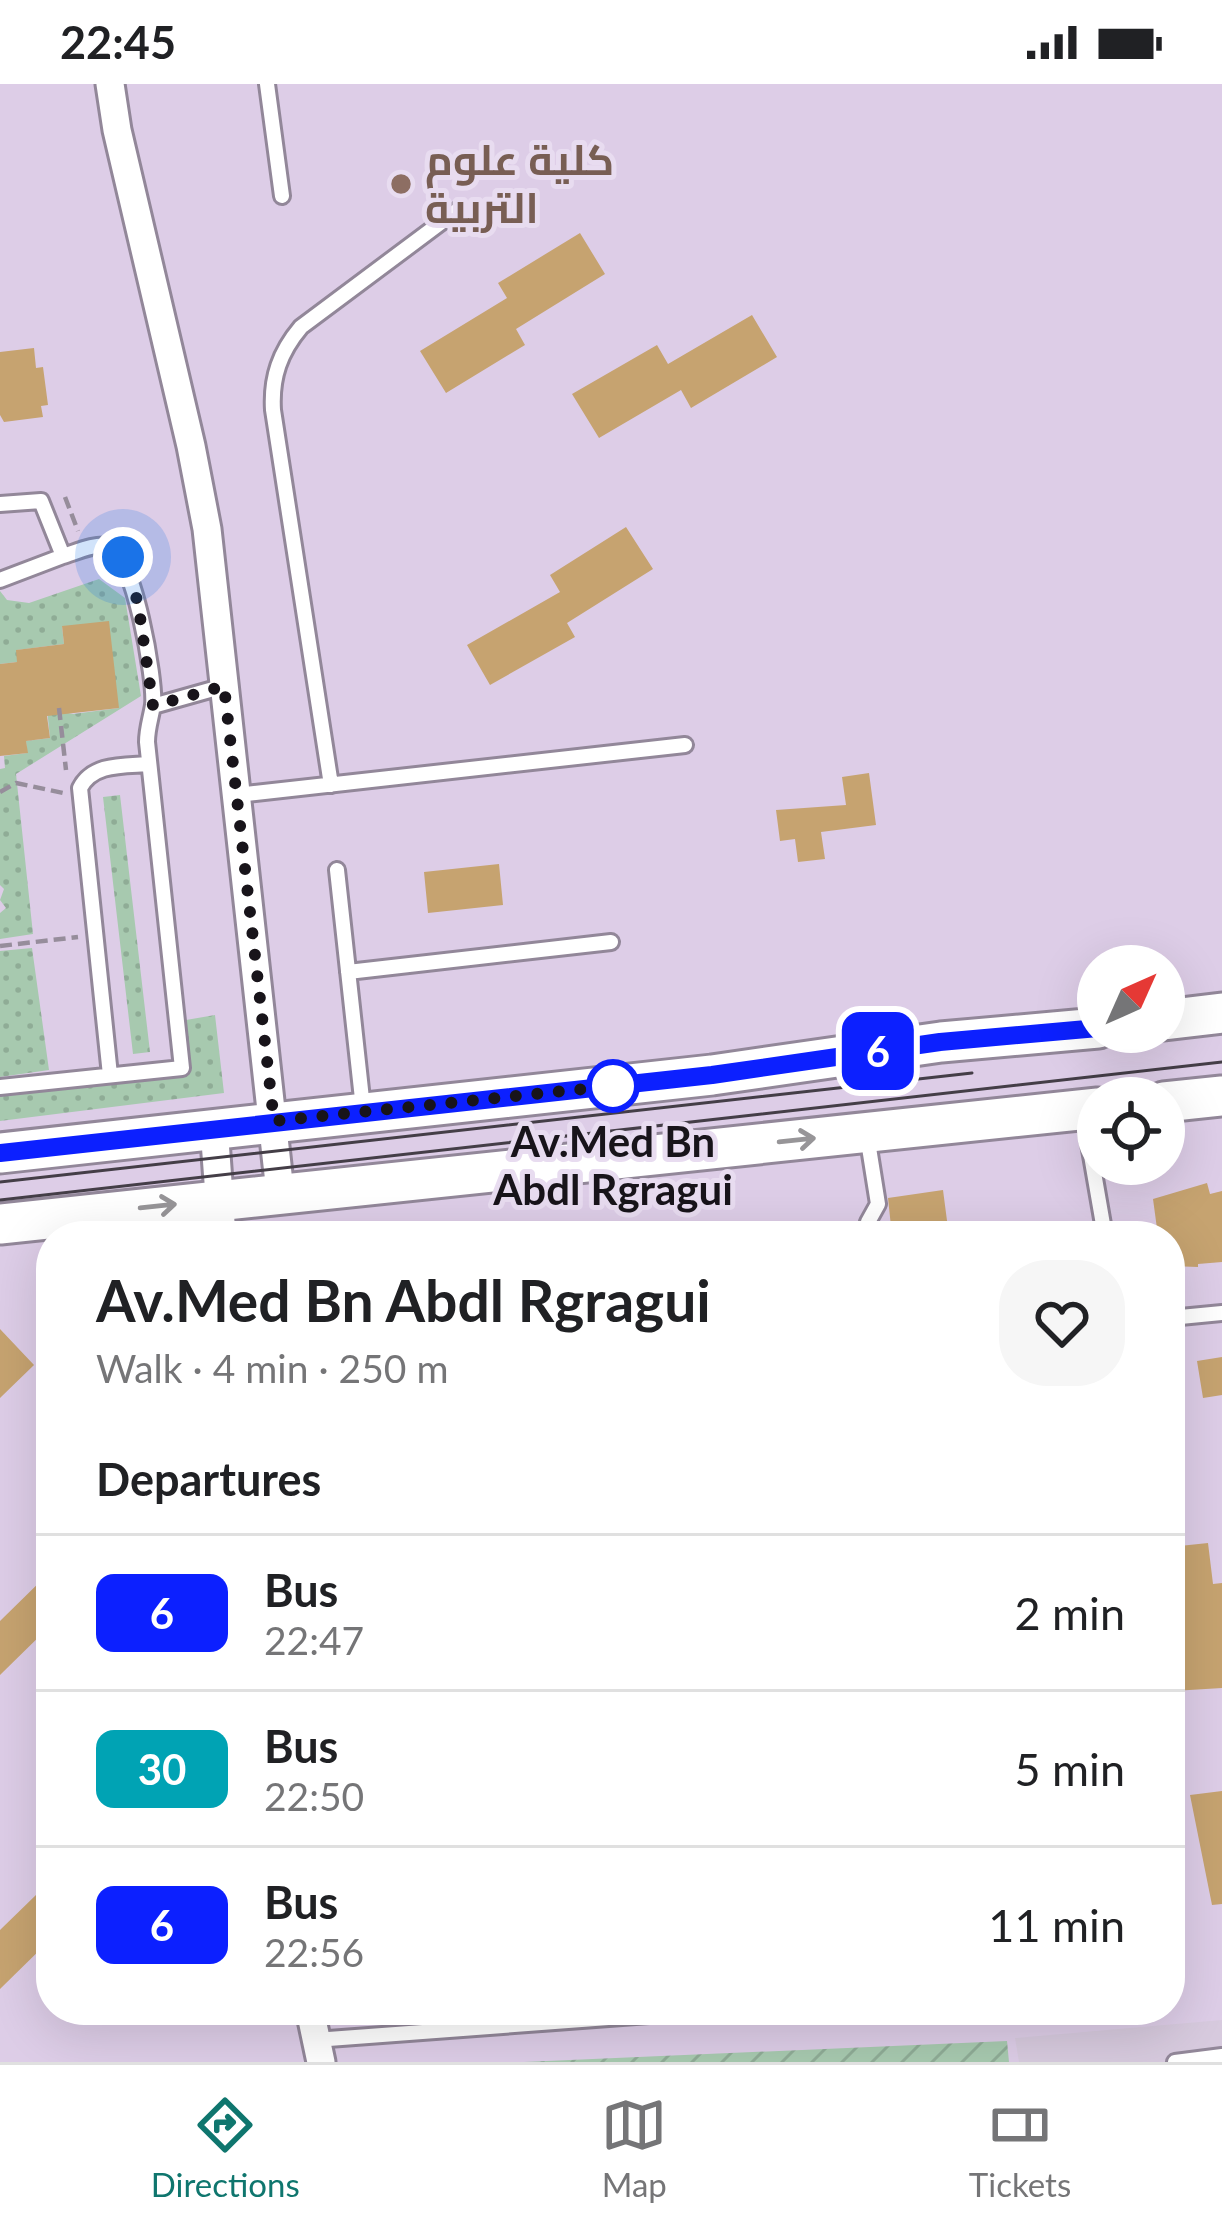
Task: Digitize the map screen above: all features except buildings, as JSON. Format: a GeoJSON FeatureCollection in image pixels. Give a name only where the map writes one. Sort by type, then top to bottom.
{"type":"FeatureCollection","features":[{"type":"Feature","properties":{"kind":"street"},"geometry":{"type":"LineString","coordinates":[[110,84],[207,529],[280,1192]]}},
{"type":"Feature","properties":{"kind":"street"},"geometry":{"type":"LineString","coordinates":[[1185,1017],[1222,1013]]}},
{"type":"Feature","properties":{"kind":"street"},"geometry":{"type":"LineString","coordinates":[[0,1153],[1077,1030]]}},
{"type":"Feature","properties":{"kind":"street"},"geometry":{"type":"LineString","coordinates":[[1185,1100],[1222,1096]]}},
{"type":"Feature","properties":{"kind":"street"},"geometry":{"type":"LineString","coordinates":[[110,1221],[220,1218],[280,1192],[1077,1110]]}},
{"type":"Feature","properties":{"kind":"street"},"geometry":{"type":"LineString","coordinates":[[214,1127],[220,1218]]}},
{"type":"Feature","properties":{"kind":"street"},"geometry":{"type":"LineString","coordinates":[[0,1224],[36,1223]]}},
{"type":"Feature","properties":{"kind":"lane"},"geometry":{"type":"LineString","coordinates":[[266,84],[282,196]]}},
{"type":"Feature","properties":{"kind":"lane"},"geometry":{"type":"LineString","coordinates":[[331,785],[272,410],[275,374],[289,341],[302,327],[459,209]]}},
{"type":"Feature","properties":{"kind":"lane"},"geometry":{"type":"LineString","coordinates":[[0,504],[41,501],[63,556]]}},
{"type":"Feature","properties":{"kind":"lane"},"geometry":{"type":"LineString","coordinates":[[0,580],[86,550],[109,546],[123,557],[138,603],[153,706],[147,719],[149,764],[182,1068],[0,1087]]}},
{"type":"Feature","properties":{"kind":"lane"},"geometry":{"type":"LineString","coordinates":[[153,706],[224,686]]}},
{"type":"Feature","properties":{"kind":"lane"},"geometry":{"type":"LineString","coordinates":[[237,795],[686,746]]}},
{"type":"Feature","properties":{"kind":"lane"},"geometry":{"type":"LineString","coordinates":[[110,1075],[74,795],[89,773],[149,764]]}},
{"type":"Feature","properties":{"kind":"lane"},"geometry":{"type":"LineString","coordinates":[[337,870],[364,1113]]}},
{"type":"Feature","properties":{"kind":"lane"},"geometry":{"type":"LineString","coordinates":[[349,972],[610,942]]}},
{"type":"Feature","properties":{"kind":"lane"},"geometry":{"type":"LineString","coordinates":[[866,1133],[878,1204],[869,1221]]}},
{"type":"Feature","properties":{"kind":"lane"},"geometry":{"type":"LineString","coordinates":[[1099,1185],[1103,1221]]}},
{"type":"Feature","properties":{"kind":"lane"},"geometry":{"type":"LineString","coordinates":[[1185,1317],[1222,1313]]}},
{"type":"Feature","properties":{"kind":"lane"},"geometry":{"type":"LineString","coordinates":[[318,2051],[570,2025]]}},
{"type":"Feature","properties":{"kind":"lane"},"geometry":{"type":"LineString","coordinates":[[1175,2062],[1222,2056]]}},
{"type":"Feature","properties":{"kind":"path"},"geometry":{"type":"LineString","coordinates":[[65,497],[86,550]]}},
{"type":"Feature","properties":{"kind":"path"},"geometry":{"type":"LineString","coordinates":[[0,792],[16,783],[74,795],[59,708]]}},
{"type":"Feature","properties":{"kind":"path"},"geometry":{"type":"LineString","coordinates":[[0,946],[94,935]]}},
{"type":"Feature","properties":{"kind":"shaded area"},"geometry":{"type":"Polygon","coordinates":[[[0,84],[1222,84],[1222,2062],[0,2062],[0,84]]]}},
{"type":"Feature","properties":{"kind":"shaded area"},"geometry":{"type":"Polygon","coordinates":[[[1222,2020],[1222,2062],[1019,2062],[1015,2038],[1185,2025],[1222,2020]]]}},
{"type":"Feature","properties":{"kind":"green space"},"geometry":{"type":"Polygon","coordinates":[[[99,579],[125,598],[141,696],[16,774],[33,934],[0,939],[0,913],[6,908],[0,900],[4,889],[0,885],[0,769],[5,768],[4,756],[27,753],[26,741],[50,738],[47,709],[73,714],[119,708],[62,626],[64,644],[17,650],[17,662],[0,664],[0,591],[7,600],[29,603],[99,579]]]}},
{"type":"Feature","properties":{"kind":"green space"},"geometry":{"type":"Polygon","coordinates":[[[120,795],[150,1052],[133,1054],[103,797],[120,795]]]}},
{"type":"Feature","properties":{"kind":"green space"},"geometry":{"type":"Polygon","coordinates":[[[32,948],[49,1070],[0,1077],[0,951],[32,948]]]}},
{"type":"Feature","properties":{"kind":"green space"},"geometry":{"type":"Polygon","coordinates":[[[215,1015],[224,1093],[0,1121],[0,1096],[190,1072],[186,1020],[215,1015]]]}},
{"type":"Feature","properties":{"kind":"green space"},"geometry":{"type":"Polygon","coordinates":[[[1007,2041],[1009,2062],[524,2062],[1007,2041]]]}},
{"type":"Feature","properties":{"kind":"tram line"},"geometry":{"type":"LineString","coordinates":[[0,1200],[1222,1062]]}},
{"type":"Feature","properties":{"kind":"tram line"},"geometry":{"type":"LineString","coordinates":[[0,1182],[972,1073]]}},
{"type":"Feature","properties":{"kind":"bus line","name":"6"},"geometry":{"type":"LineString","coordinates":[[0,1153],[1077,1030]]}},
{"type":"Feature","properties":{"kind":"place","name":"كلية علوم التربية"},"geometry":{"type":"Point","coordinates":[401,184]}},
{"type":"Feature","properties":{"kind":"place","name":"Av.Med Bn Abdl Rgragui"},"geometry":{"type":"Point","coordinates":[613,1086]}},
{"type":"Feature","properties":{"kind":"route"},"geometry":{"type":"LineString","coordinates":[[123,557],[138,603],[153,706],[224,686],[274,1121],[613,1086]]}}]}
